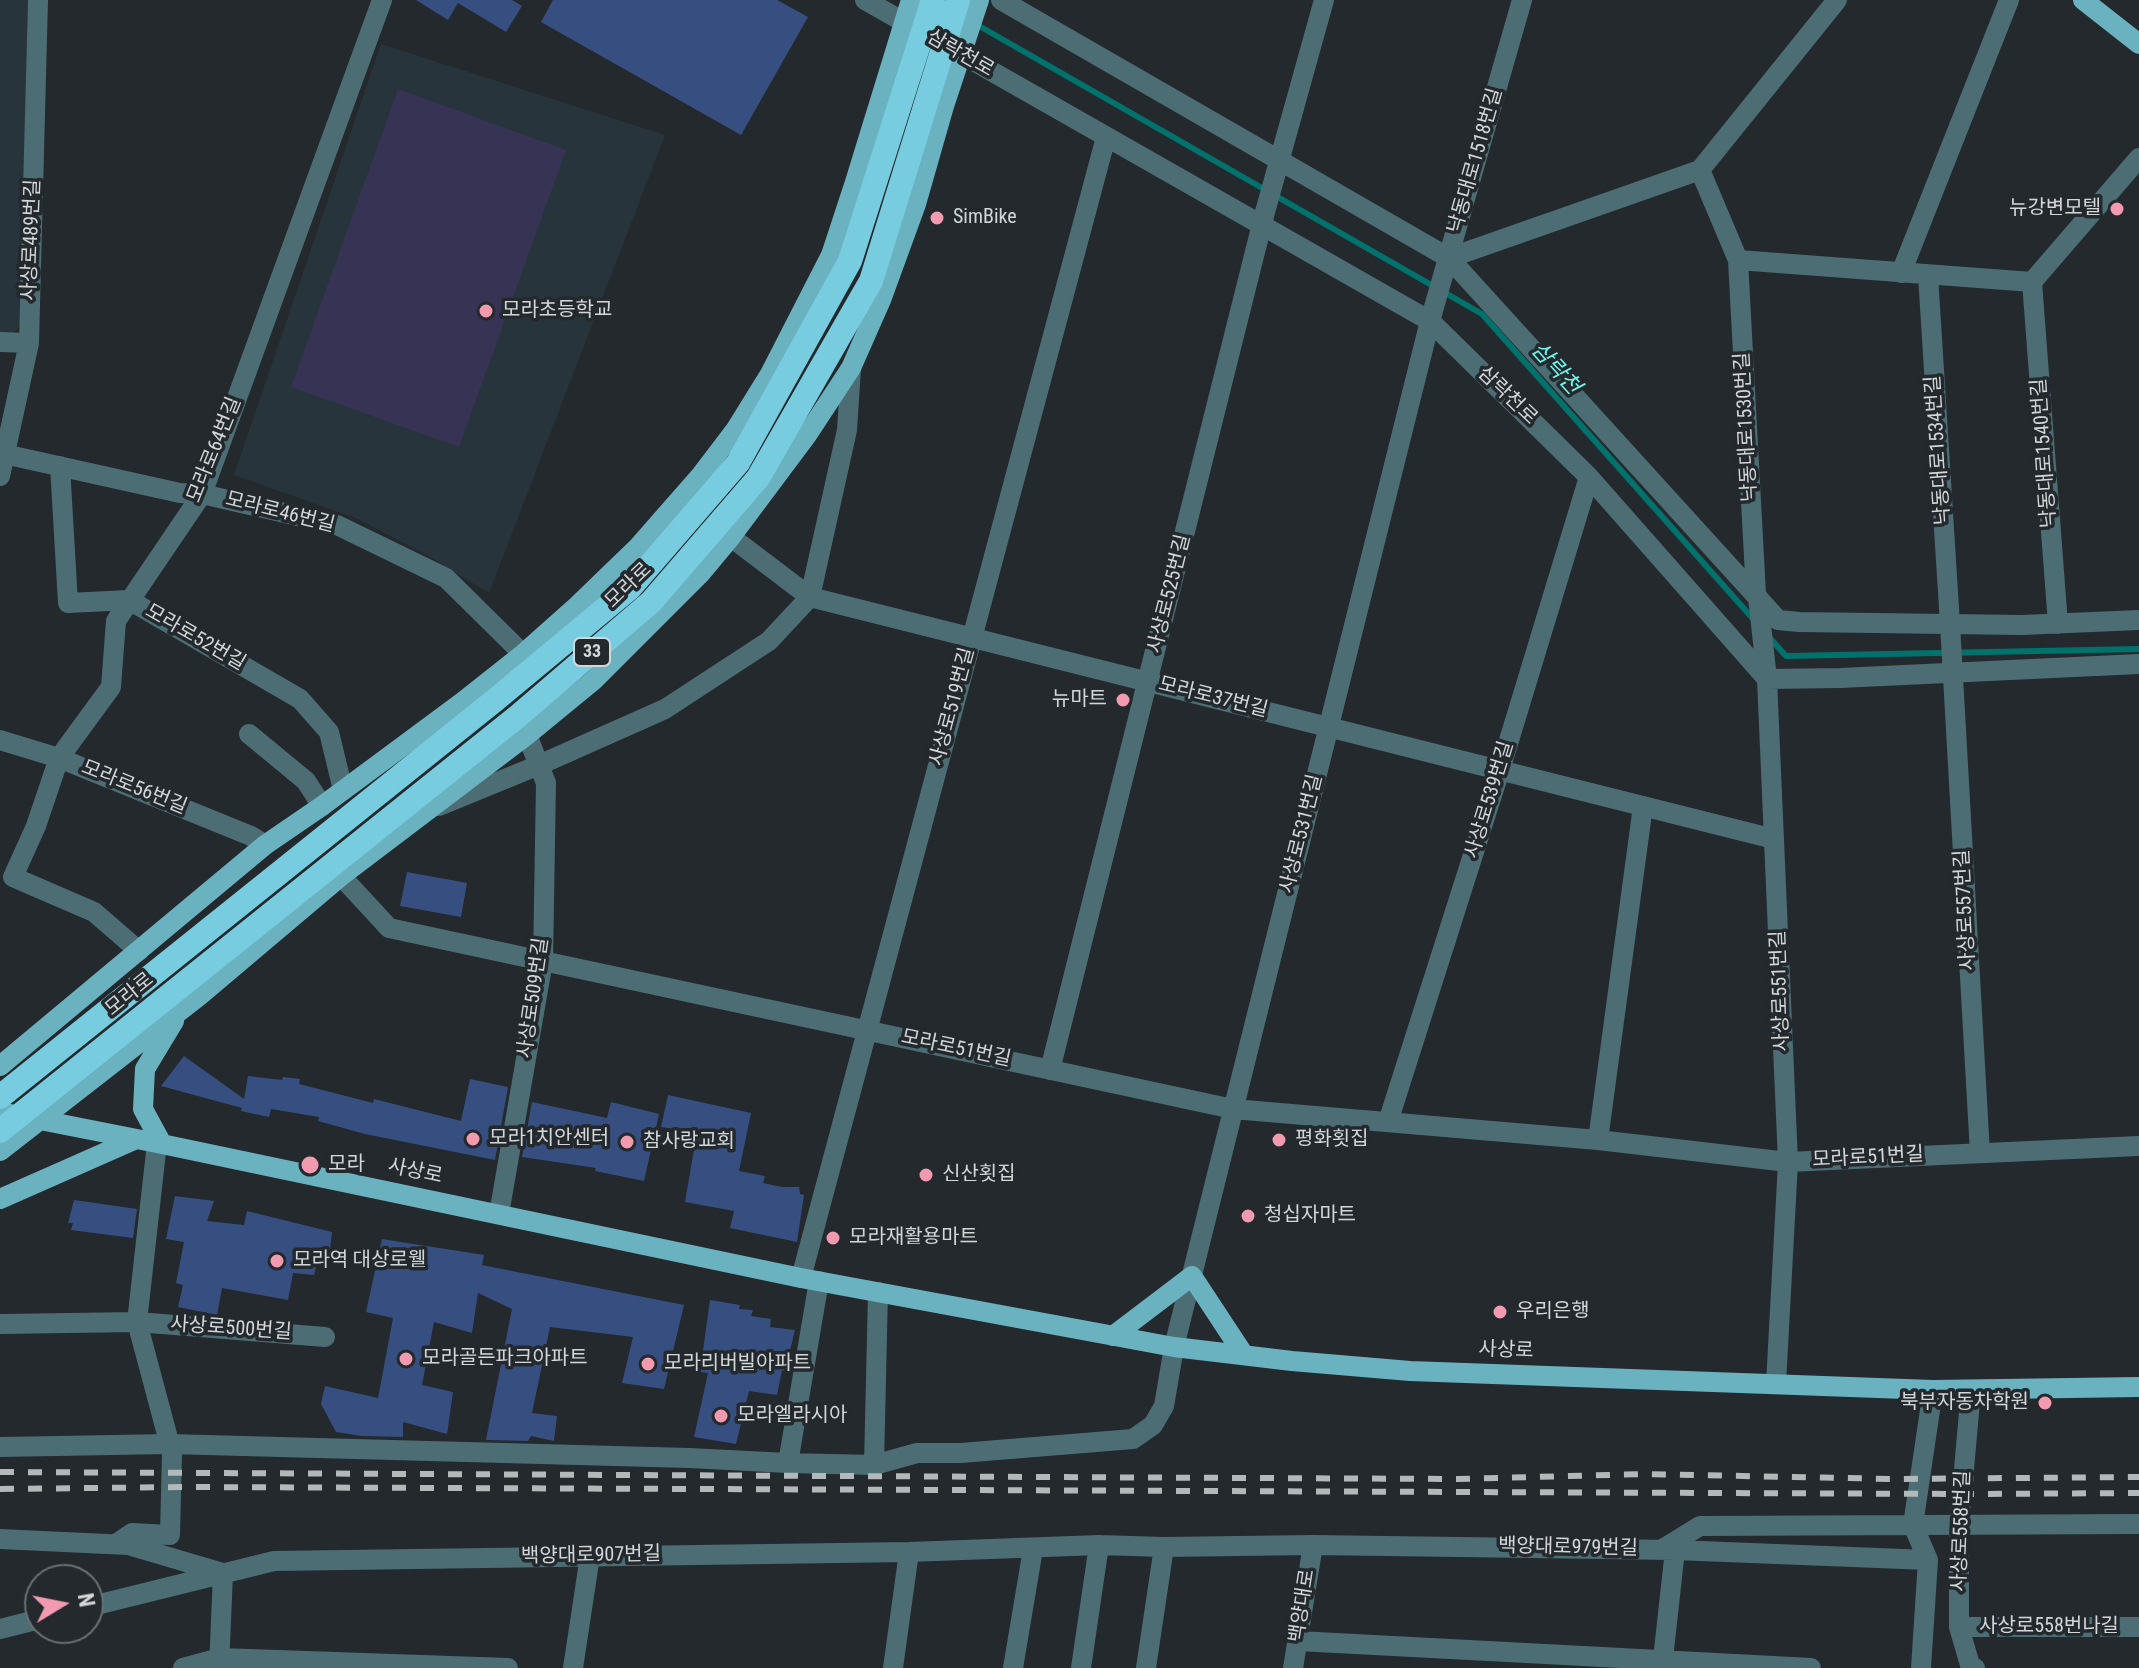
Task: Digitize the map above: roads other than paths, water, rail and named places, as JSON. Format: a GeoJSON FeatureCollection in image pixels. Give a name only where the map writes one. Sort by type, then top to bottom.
{"type":"FeatureCollection","features":[{"type":"Feature","properties":{"kind":"highway","name":"모라로"},"geometry":{"type":"LineString","coordinates":[[0,1131],[543,695],[651,602],[758,478],[871,281],[971,3]]}},
{"type":"Feature","properties":{"kind":"highway","name":"모라로"},"geometry":{"type":"LineString","coordinates":[[0,1097],[494,701],[630,588],[738,463],[850,261],[915,6]]}},
{"type":"Feature","properties":{"kind":"main road"},"geometry":{"type":"LineString","coordinates":[[2083,0],[2139,44]]}},
{"type":"Feature","properties":{"kind":"main road","name":"모라로"},"geometry":{"type":"LineString","coordinates":[[0,1151],[182,1009],[341,876],[527,735],[594,680],[700,574],[807,435],[851,368],[881,300],[916,204],[964,44],[971,3]]}},
{"type":"Feature","properties":{"kind":"main road","name":"모라로"},"geometry":{"type":"LineString","coordinates":[[0,1066],[265,845],[322,806],[523,654],[637,548],[682,497],[750,407],[831,255],[915,6]]}},
{"type":"Feature","properties":{"kind":"main road"},"geometry":{"type":"LineString","coordinates":[[160,1143],[143,1109],[145,1069],[182,1009]]}},
{"type":"Feature","properties":{"kind":"main road","name":"사상로"},"geometry":{"type":"LineString","coordinates":[[0,1112],[810,1280],[1174,1347],[1410,1371],[1933,1390],[2139,1387]]}},
{"type":"Feature","properties":{"kind":"main road"},"geometry":{"type":"LineString","coordinates":[[0,1199],[136,1139]]}},
{"type":"Feature","properties":{"kind":"main road"},"geometry":{"type":"LineString","coordinates":[[1113,1336],[1192,1276],[1244,1355]]}},
{"type":"Feature","properties":{"kind":"street","name":"사상로489번길"},"geometry":{"type":"LineString","coordinates":[[0,476],[2,454],[29,343],[38,0]]}},
{"type":"Feature","properties":{"kind":"street","name":"모라로64번길"},"geometry":{"type":"LineString","coordinates":[[139,951],[94,912],[13,877],[36,826],[59,758],[111,687],[116,621],[202,494],[382,0]]}},
{"type":"Feature","properties":{"kind":"street","name":"삼락천로"},"geometry":{"type":"LineString","coordinates":[[865,0],[915,6],[964,44],[1106,137],[1432,312],[1589,477],[1767,679]]}},
{"type":"Feature","properties":{"kind":"street"},"geometry":{"type":"LineString","coordinates":[[1001,0],[1277,170],[1446,267],[1778,620],[1951,632],[2139,620]]}},
{"type":"Feature","properties":{"kind":"street","name":"사상로525번길"},"geometry":{"type":"LineString","coordinates":[[1050,1070],[1263,219],[1324,0]]}},
{"type":"Feature","properties":{"kind":"street","name":"낙동대로1518번길"},"geometry":{"type":"LineString","coordinates":[[1432,312],[1522,0]]}},
{"type":"Feature","properties":{"kind":"street"},"geometry":{"type":"LineString","coordinates":[[1446,267],[1700,170],[1837,0]]}},
{"type":"Feature","properties":{"kind":"street"},"geometry":{"type":"LineString","coordinates":[[1901,273],[2009,0]]}},
{"type":"Feature","properties":{"kind":"street","name":"사상로519번길"},"geometry":{"type":"LineString","coordinates":[[810,1280],[867,1030],[1106,137]]}},
{"type":"Feature","properties":{"kind":"street"},"geometry":{"type":"LineString","coordinates":[[1738,260],[2032,282],[2139,158]]}},
{"type":"Feature","properties":{"kind":"street","name":"낙동대로1530번길"},"geometry":{"type":"LineString","coordinates":[[1700,170],[1738,260],[1757,596]]}},
{"type":"Feature","properties":{"kind":"street","name":"낙동대로1534번길"},"geometry":{"type":"LineString","coordinates":[[1928,275],[1953,670]]}},
{"type":"Feature","properties":{"kind":"street","name":"낙동대로1540번길"},"geometry":{"type":"LineString","coordinates":[[2032,282],[2058,624]]}},
{"type":"Feature","properties":{"kind":"street","name":"사상로531번길"},"geometry":{"type":"LineString","coordinates":[[0,1447],[169,1444],[874,1465],[917,1453],[961,1453],[1133,1439],[1153,1425],[1164,1406],[1174,1347],[1432,312]]}},
{"type":"Feature","properties":{"kind":"street"},"geometry":{"type":"LineString","coordinates":[[0,342],[29,343]]}},
{"type":"Feature","properties":{"kind":"street"},"geometry":{"type":"LineString","coordinates":[[424,812],[665,709],[769,641],[810,597],[847,430],[851,368]]}},
{"type":"Feature","properties":{"kind":"street","name":"모라로46번길"},"geometry":{"type":"LineString","coordinates":[[2,454],[337,525],[446,578],[523,654]]}},
{"type":"Feature","properties":{"kind":"street","name":"모라로52번길"},"geometry":{"type":"LineString","coordinates":[[60,466],[68,603],[129,600],[300,699],[329,732],[343,790]]}},
{"type":"Feature","properties":{"kind":"street","name":"사상로539번길"},"geometry":{"type":"LineString","coordinates":[[1388,1122],[1589,477]]}},
{"type":"Feature","properties":{"kind":"street","name":"모라로37번길"},"geometry":{"type":"LineString","coordinates":[[682,497],[730,538],[810,597],[1774,839]]}},
{"type":"Feature","properties":{"kind":"street","name":"사상로551번길"},"geometry":{"type":"LineString","coordinates":[[1757,596],[1767,679],[1788,1162],[1776,1384]]}},
{"type":"Feature","properties":{"kind":"street"},"geometry":{"type":"LineString","coordinates":[[1767,679],[2139,664]]}},
{"type":"Feature","properties":{"kind":"street","name":"사상로557번길"},"geometry":{"type":"LineString","coordinates":[[1953,670],[1980,1153]]}},
{"type":"Feature","properties":{"kind":"street"},"geometry":{"type":"LineString","coordinates":[[249,734],[306,781],[322,806]]}},
{"type":"Feature","properties":{"kind":"street","name":"사상로509번길"},"geometry":{"type":"LineString","coordinates":[[499,1214],[543,961],[546,783],[527,735]]}},
{"type":"Feature","properties":{"kind":"street","name":"모라로56번길"},"geometry":{"type":"LineString","coordinates":[[0,740],[59,758],[251,836],[265,845]]}},
{"type":"Feature","properties":{"kind":"street"},"geometry":{"type":"LineString","coordinates":[[1598,1140],[1643,806]]}},
{"type":"Feature","properties":{"kind":"street","name":"모라로51번길"},"geometry":{"type":"LineString","coordinates":[[341,876],[389,928],[1233,1109],[1598,1140],[1788,1162],[2139,1146]]}},
{"type":"Feature","properties":{"kind":"street","name":"사상로500번길"},"geometry":{"type":"LineString","coordinates":[[116,1544],[132,1533],[170,1535],[172,1453],[137,1322],[160,1143]]}},
{"type":"Feature","properties":{"kind":"street"},"geometry":{"type":"LineString","coordinates":[[788,1463],[810,1280]]}},
{"type":"Feature","properties":{"kind":"street"},"geometry":{"type":"LineString","coordinates":[[874,1465],[878,1292]]}},
{"type":"Feature","properties":{"kind":"street","name":"사상로500번길"},"geometry":{"type":"LineString","coordinates":[[0,1324],[137,1322],[325,1337]]}},
{"type":"Feature","properties":{"kind":"street"},"geometry":{"type":"LineString","coordinates":[[1921,1668],[1928,1560],[1913,1525],[1933,1390]]}},
{"type":"Feature","properties":{"kind":"street","name":"사상로558번길"},"geometry":{"type":"LineString","coordinates":[[1971,1390],[1959,1525],[1959,1627],[1970,1665],[1975,1668]]}},
{"type":"Feature","properties":{"kind":"street"},"geometry":{"type":"LineString","coordinates":[[1662,1664],[1668,1550],[1700,1526],[2139,1524]]}},
{"type":"Feature","properties":{"kind":"street"},"geometry":{"type":"LineString","coordinates":[[0,1539],[128,1545],[223,1573],[220,1663]]}},
{"type":"Feature","properties":{"kind":"street"},"geometry":{"type":"LineString","coordinates":[[1081,1668],[1099,1545]]}},
{"type":"Feature","properties":{"kind":"street","name":"백양대로979번길"},"geometry":{"type":"LineString","coordinates":[[1099,1545],[1668,1550],[1928,1560]]}},
{"type":"Feature","properties":{"kind":"street","name":"백양대로907번길"},"geometry":{"type":"LineString","coordinates":[[104,1603],[274,1561],[909,1552],[1099,1545]]}},
{"type":"Feature","properties":{"kind":"street","name":"백양대로"},"geometry":{"type":"LineString","coordinates":[[1293,1668],[1313,1545]]}},
{"type":"Feature","properties":{"kind":"street"},"geometry":{"type":"LineString","coordinates":[[1146,1668],[1164,1547]]}},
{"type":"Feature","properties":{"kind":"street"},"geometry":{"type":"LineString","coordinates":[[1013,1668],[1033,1549]]}},
{"type":"Feature","properties":{"kind":"street"},"geometry":{"type":"LineString","coordinates":[[893,1668],[909,1552]]}},
{"type":"Feature","properties":{"kind":"street"},"geometry":{"type":"LineString","coordinates":[[573,1668],[590,1556]]}},
{"type":"Feature","properties":{"kind":"street"},"geometry":{"type":"LineString","coordinates":[[0,1629],[24,1623]]}},
{"type":"Feature","properties":{"kind":"street","name":"사상로558번나길"},"geometry":{"type":"LineString","coordinates":[[1959,1627],[2139,1627]]}},
{"type":"Feature","properties":{"kind":"street"},"geometry":{"type":"LineString","coordinates":[[1298,1641],[1662,1664],[1811,1668]]}},
{"type":"Feature","properties":{"kind":"street"},"geometry":{"type":"LineString","coordinates":[[183,1668],[220,1663],[508,1668]]}},
{"type":"Feature","properties":{"kind":"waterway","name":"삼락천"},"geometry":{"type":"LineString","coordinates":[[974,23],[1482,314],[1755,621]]}},
{"type":"Feature","properties":{"kind":"waterway","name":"삼락천"},"geometry":{"type":"LineString","coordinates":[[1768,636],[1786,656],[2139,649]]}},
{"type":"Feature","properties":{"kind":"railway"},"geometry":{"type":"LineString","coordinates":[[0,1472],[1458,1479],[1643,1474],[1894,1479],[2139,1477]]}},
{"type":"Feature","properties":{"kind":"railway"},"geometry":{"type":"LineString","coordinates":[[0,1489],[2139,1493]]}},
{"type":"Feature","properties":{"kind":"place","name":"뉴강변모텔"},"geometry":{"type":"Point","coordinates":[2117,209]}},
{"type":"Feature","properties":{"kind":"place","name":"SimBike"},"geometry":{"type":"Point","coordinates":[937,218]}},
{"type":"Feature","properties":{"kind":"place","name":"모라초등학교"},"geometry":{"type":"Point","coordinates":[486,311]}},
{"type":"Feature","properties":{"kind":"place","name":"뉴마트"},"geometry":{"type":"Point","coordinates":[1123,700]}},
{"type":"Feature","properties":{"kind":"place","name":"모라1치안센터"},"geometry":{"type":"Point","coordinates":[473,1139]}},
{"type":"Feature","properties":{"kind":"place","name":"평화횟집"},"geometry":{"type":"Point","coordinates":[1279,1140]}},
{"type":"Feature","properties":{"kind":"place","name":"참사랑교회"},"geometry":{"type":"Point","coordinates":[627,1142]}},
{"type":"Feature","properties":{"kind":"place","name":"모라"},"geometry":{"type":"Point","coordinates":[310,1165]}},
{"type":"Feature","properties":{"kind":"place","name":"신산횟집"},"geometry":{"type":"Point","coordinates":[926,1175]}},
{"type":"Feature","properties":{"kind":"place","name":"청십자마트"},"geometry":{"type":"Point","coordinates":[1248,1216]}},
{"type":"Feature","properties":{"kind":"place","name":"모라재활용마트"},"geometry":{"type":"Point","coordinates":[833,1238]}},
{"type":"Feature","properties":{"kind":"place","name":"모라역 대상로웰"},"geometry":{"type":"Point","coordinates":[277,1261]}},
{"type":"Feature","properties":{"kind":"place","name":"우리은행"},"geometry":{"type":"Point","coordinates":[1500,1312]}},
{"type":"Feature","properties":{"kind":"place","name":"모라골든파크아파트"},"geometry":{"type":"Point","coordinates":[406,1359]}},
{"type":"Feature","properties":{"kind":"place","name":"모라리버빌아파트"},"geometry":{"type":"Point","coordinates":[648,1364]}},
{"type":"Feature","properties":{"kind":"place","name":"북부자동차학원"},"geometry":{"type":"Point","coordinates":[2045,1403]}},
{"type":"Feature","properties":{"kind":"place","name":"모라엘라시아"},"geometry":{"type":"Point","coordinates":[721,1416]}}]}
